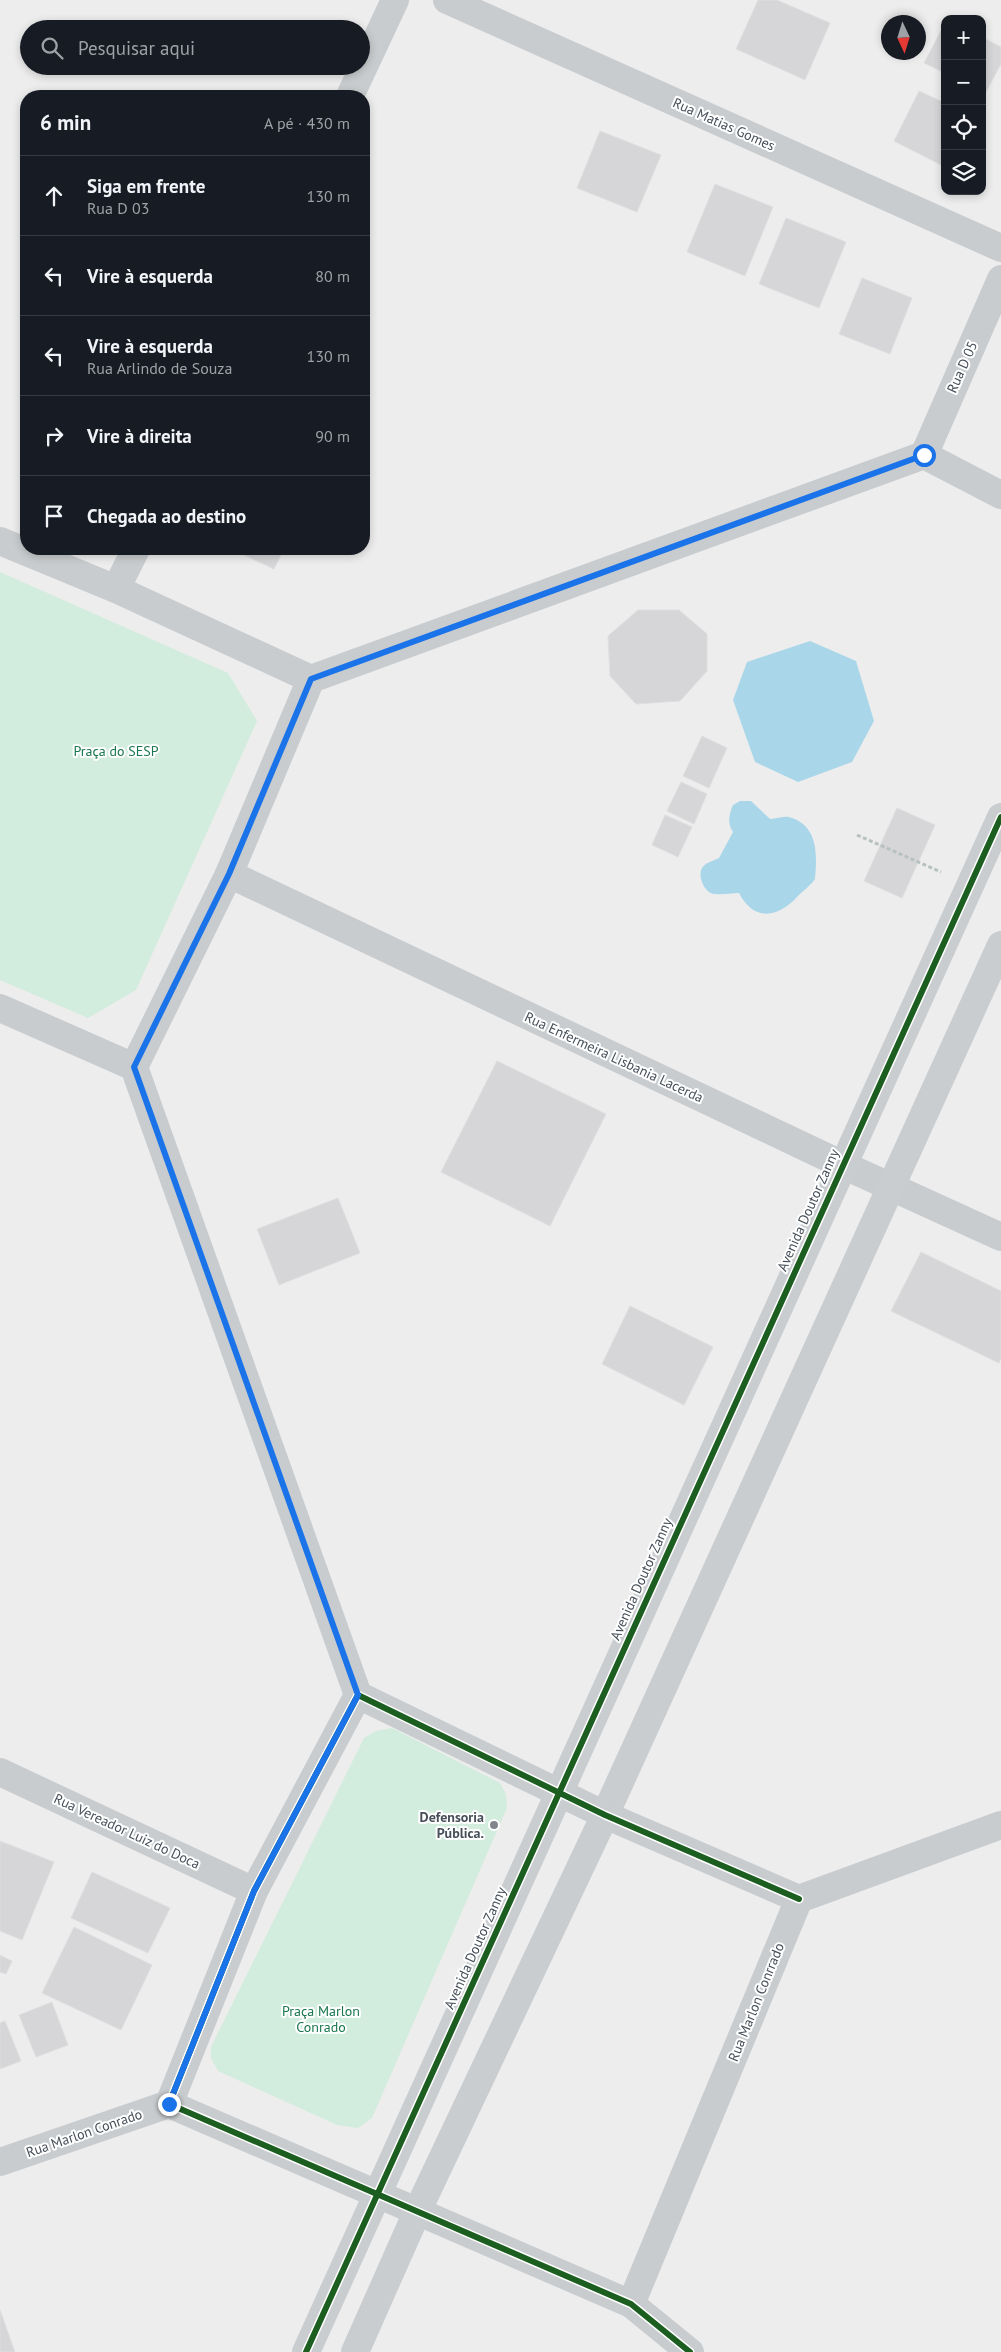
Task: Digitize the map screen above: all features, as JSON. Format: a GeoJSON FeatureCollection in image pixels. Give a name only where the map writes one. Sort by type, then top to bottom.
{"type":"FeatureCollection","features":[{"type":"Feature","properties":{"kind":"street"},"geometry":{"type":"LineString","coordinates":[[370,54],[396,0]]}},
{"type":"Feature","properties":{"kind":"street","name":"Rua Matias Gomes"},"geometry":{"type":"LineString","coordinates":[[447,0],[1001,248]]}},
{"type":"Feature","properties":{"kind":"street"},"geometry":{"type":"LineString","coordinates":[[353,90],[360,75]]}},
{"type":"Feature","properties":{"kind":"street","name":"Rua D 05"},"geometry":{"type":"LineString","coordinates":[[924,455],[1001,279]]}},
{"type":"Feature","properties":{"kind":"street"},"geometry":{"type":"LineString","coordinates":[[34,555],[116,589],[311,679],[924,455],[1001,494]]}},
{"type":"Feature","properties":{"kind":"street"},"geometry":{"type":"LineString","coordinates":[[0,541],[20,549]]}},
{"type":"Feature","properties":{"kind":"street"},"geometry":{"type":"LineString","coordinates":[[116,589],[133,555]]}},
{"type":"Feature","properties":{"kind":"street"},"geometry":{"type":"LineString","coordinates":[[311,679],[229,874],[134,1067],[358,1695],[605,1815],[799,1899],[1001,1825]]}},
{"type":"Feature","properties":{"kind":"street","name":"Avenida Doutor Zanny"},"geometry":{"type":"LineString","coordinates":[[306,2352],[1001,817]]}},
{"type":"Feature","properties":{"kind":"street","name":"Rua Enfermeira Lisbania Lacerda"},"geometry":{"type":"LineString","coordinates":[[229,874],[843,1165],[1001,1237]]}},
{"type":"Feature","properties":{"kind":"street"},"geometry":{"type":"LineString","coordinates":[[354,2352],[417,2212],[605,1815],[1001,945]]}},
{"type":"Feature","properties":{"kind":"street"},"geometry":{"type":"LineString","coordinates":[[0,1008],[134,1067]]}},
{"type":"Feature","properties":{"kind":"street"},"geometry":{"type":"LineString","coordinates":[[358,1695],[254,1891],[169,2104],[631,2304],[690,2352]]}},
{"type":"Feature","properties":{"kind":"street","name":"Rua Vereador Luiz do Doca"},"geometry":{"type":"LineString","coordinates":[[0,1772],[254,1891]]}},
{"type":"Feature","properties":{"kind":"street","name":"Rua Marlon Conrrado"},"geometry":{"type":"LineString","coordinates":[[631,2304],[799,1899]]}},
{"type":"Feature","properties":{"kind":"street","name":"Rua Marlon Conrado"},"geometry":{"type":"LineString","coordinates":[[0,2162],[169,2104]]}},
{"type":"Feature","properties":{"kind":"path"},"geometry":{"type":"LineString","coordinates":[[857,835],[971,884]]}},
{"type":"Feature","properties":{"kind":"green space","name":"Praça do SESP"},"geometry":{"type":"Polygon","coordinates":[[[0,572],[228,673],[257,721],[136,990],[88,1018],[0,980],[0,572]]]}},
{"type":"Feature","properties":{"kind":"green space","name":"Praça Marlon Conrado"},"geometry":{"type":"Polygon","coordinates":[[[392,1728],[500,1783],[506,1794],[507,1808],[372,2118],[358,2128],[337,2125],[218,2071],[211,2058],[211,2047],[364,1738],[376,1731],[392,1728]]]}},
{"type":"Feature","properties":{"kind":"water"},"geometry":{"type":"Polygon","coordinates":[[[810,641],[856,661],[874,721],[852,762],[798,782],[755,762],[733,700],[747,662],[810,641]]]}},
{"type":"Feature","properties":{"kind":"water"},"geometry":{"type":"Polygon","coordinates":[[[740,801],[751,801],[770,819],[789,817],[799,821],[811,834],[814,842],[816,851],[815,879],[782,909],[767,914],[752,909],[739,893],[711,893],[705,888],[701,880],[702,868],[719,858],[733,832],[729,822],[730,815],[733,805],[740,801]]]}},
{"type":"Feature","properties":{"kind":"building"},"geometry":{"type":"Polygon","coordinates":[[[758,0],[777,0],[830,23],[805,80],[736,49],[758,0]]]}},
{"type":"Feature","properties":{"kind":"building"},"geometry":{"type":"Polygon","coordinates":[[[941,31],[941,71],[924,63],[941,31]]]}},
{"type":"Feature","properties":{"kind":"building"},"geometry":{"type":"Polygon","coordinates":[[[986,39],[1001,47],[1001,64],[986,92],[986,39]]]}},
{"type":"Feature","properties":{"kind":"building"},"geometry":{"type":"Polygon","coordinates":[[[919,91],[941,101],[941,165],[894,141],[919,91]]]}},
{"type":"Feature","properties":{"kind":"building"},"geometry":{"type":"Polygon","coordinates":[[[600,131],[661,155],[637,212],[577,188],[600,131]]]}},
{"type":"Feature","properties":{"kind":"building"},"geometry":{"type":"Polygon","coordinates":[[[715,184],[773,207],[745,276],[687,252],[715,184]]]}},
{"type":"Feature","properties":{"kind":"building"},"geometry":{"type":"Polygon","coordinates":[[[786,218],[846,242],[819,308],[759,284],[786,218]]]}},
{"type":"Feature","properties":{"kind":"building"},"geometry":{"type":"Polygon","coordinates":[[[862,278],[912,298],[890,354],[839,334],[862,278]]]}},
{"type":"Feature","properties":{"kind":"building"},"geometry":{"type":"Polygon","coordinates":[[[244,555],[281,555],[274,569],[244,555]]]}},
{"type":"Feature","properties":{"kind":"building"},"geometry":{"type":"Polygon","coordinates":[[[638,610],[679,610],[707,634],[707,671],[680,701],[636,704],[610,676],[608,636],[638,610]]]}},
{"type":"Feature","properties":{"kind":"building"},"geometry":{"type":"Polygon","coordinates":[[[702,736],[727,748],[709,788],[683,776],[702,736]]]}},
{"type":"Feature","properties":{"kind":"building"},"geometry":{"type":"Polygon","coordinates":[[[681,782],[707,794],[694,824],[667,811],[681,782]]]}},
{"type":"Feature","properties":{"kind":"building"},"geometry":{"type":"Polygon","coordinates":[[[897,808],[935,825],[902,898],[864,881],[897,808]]]}},
{"type":"Feature","properties":{"kind":"building"},"geometry":{"type":"Polygon","coordinates":[[[665,815],[692,827],[678,857],[652,845],[665,815]]]}},
{"type":"Feature","properties":{"kind":"building"},"geometry":{"type":"Polygon","coordinates":[[[497,1061],[606,1114],[550,1226],[441,1172],[497,1061]]]}},
{"type":"Feature","properties":{"kind":"building"},"geometry":{"type":"Polygon","coordinates":[[[338,1198],[360,1253],[279,1285],[257,1229],[338,1198]]]}},
{"type":"Feature","properties":{"kind":"building"},"geometry":{"type":"Polygon","coordinates":[[[921,1252],[1001,1291],[1001,1358],[999,1363],[891,1311],[921,1252]]]}},
{"type":"Feature","properties":{"kind":"building"},"geometry":{"type":"Polygon","coordinates":[[[630,1306],[713,1347],[684,1405],[602,1364],[630,1306]]]}},
{"type":"Feature","properties":{"kind":"building"},"geometry":{"type":"Polygon","coordinates":[[[0,1841],[54,1862],[22,1940],[0,1931],[0,1841]]]}},
{"type":"Feature","properties":{"kind":"building"},"geometry":{"type":"Polygon","coordinates":[[[92,1872],[170,1908],[148,1953],[71,1918],[92,1872]]]}},
{"type":"Feature","properties":{"kind":"building"},"geometry":{"type":"Polygon","coordinates":[[[74,1927],[152,1965],[121,2030],[42,1993],[74,1927]]]}},
{"type":"Feature","properties":{"kind":"building"},"geometry":{"type":"Polygon","coordinates":[[[0,1955],[12,1961],[6,1974],[0,1972],[0,1955]]]}},
{"type":"Feature","properties":{"kind":"building"},"geometry":{"type":"Polygon","coordinates":[[[52,2002],[68,2045],[36,2057],[19,2015],[52,2002]]]}},
{"type":"Feature","properties":{"kind":"building"},"geometry":{"type":"Polygon","coordinates":[[[5,2021],[21,2061],[0,2069],[0,2023],[5,2021]]]}},
{"type":"Feature","properties":{"kind":"building"},"geometry":{"type":"Polygon","coordinates":[[[0,2310],[15,2352],[0,2352],[0,2310]]]}},
{"type":"Feature","properties":{"kind":"cycle path"},"geometry":{"type":"LineString","coordinates":[[306,2352],[1001,817]]}},
{"type":"Feature","properties":{"kind":"cycle path"},"geometry":{"type":"LineString","coordinates":[[690,2352],[631,2304],[169,2104],[254,1891],[358,1695],[605,1815],[799,1899]]}},
{"type":"Feature","properties":{"kind":"place","name":"Defensoria Pública."},"geometry":{"type":"Point","coordinates":[494,1825]}},
{"type":"Feature","properties":{"kind":"route"},"geometry":{"type":"LineString","coordinates":[[169,2104],[254,1891],[358,1695],[134,1067],[229,874],[311,679],[924,455]]}}]}
